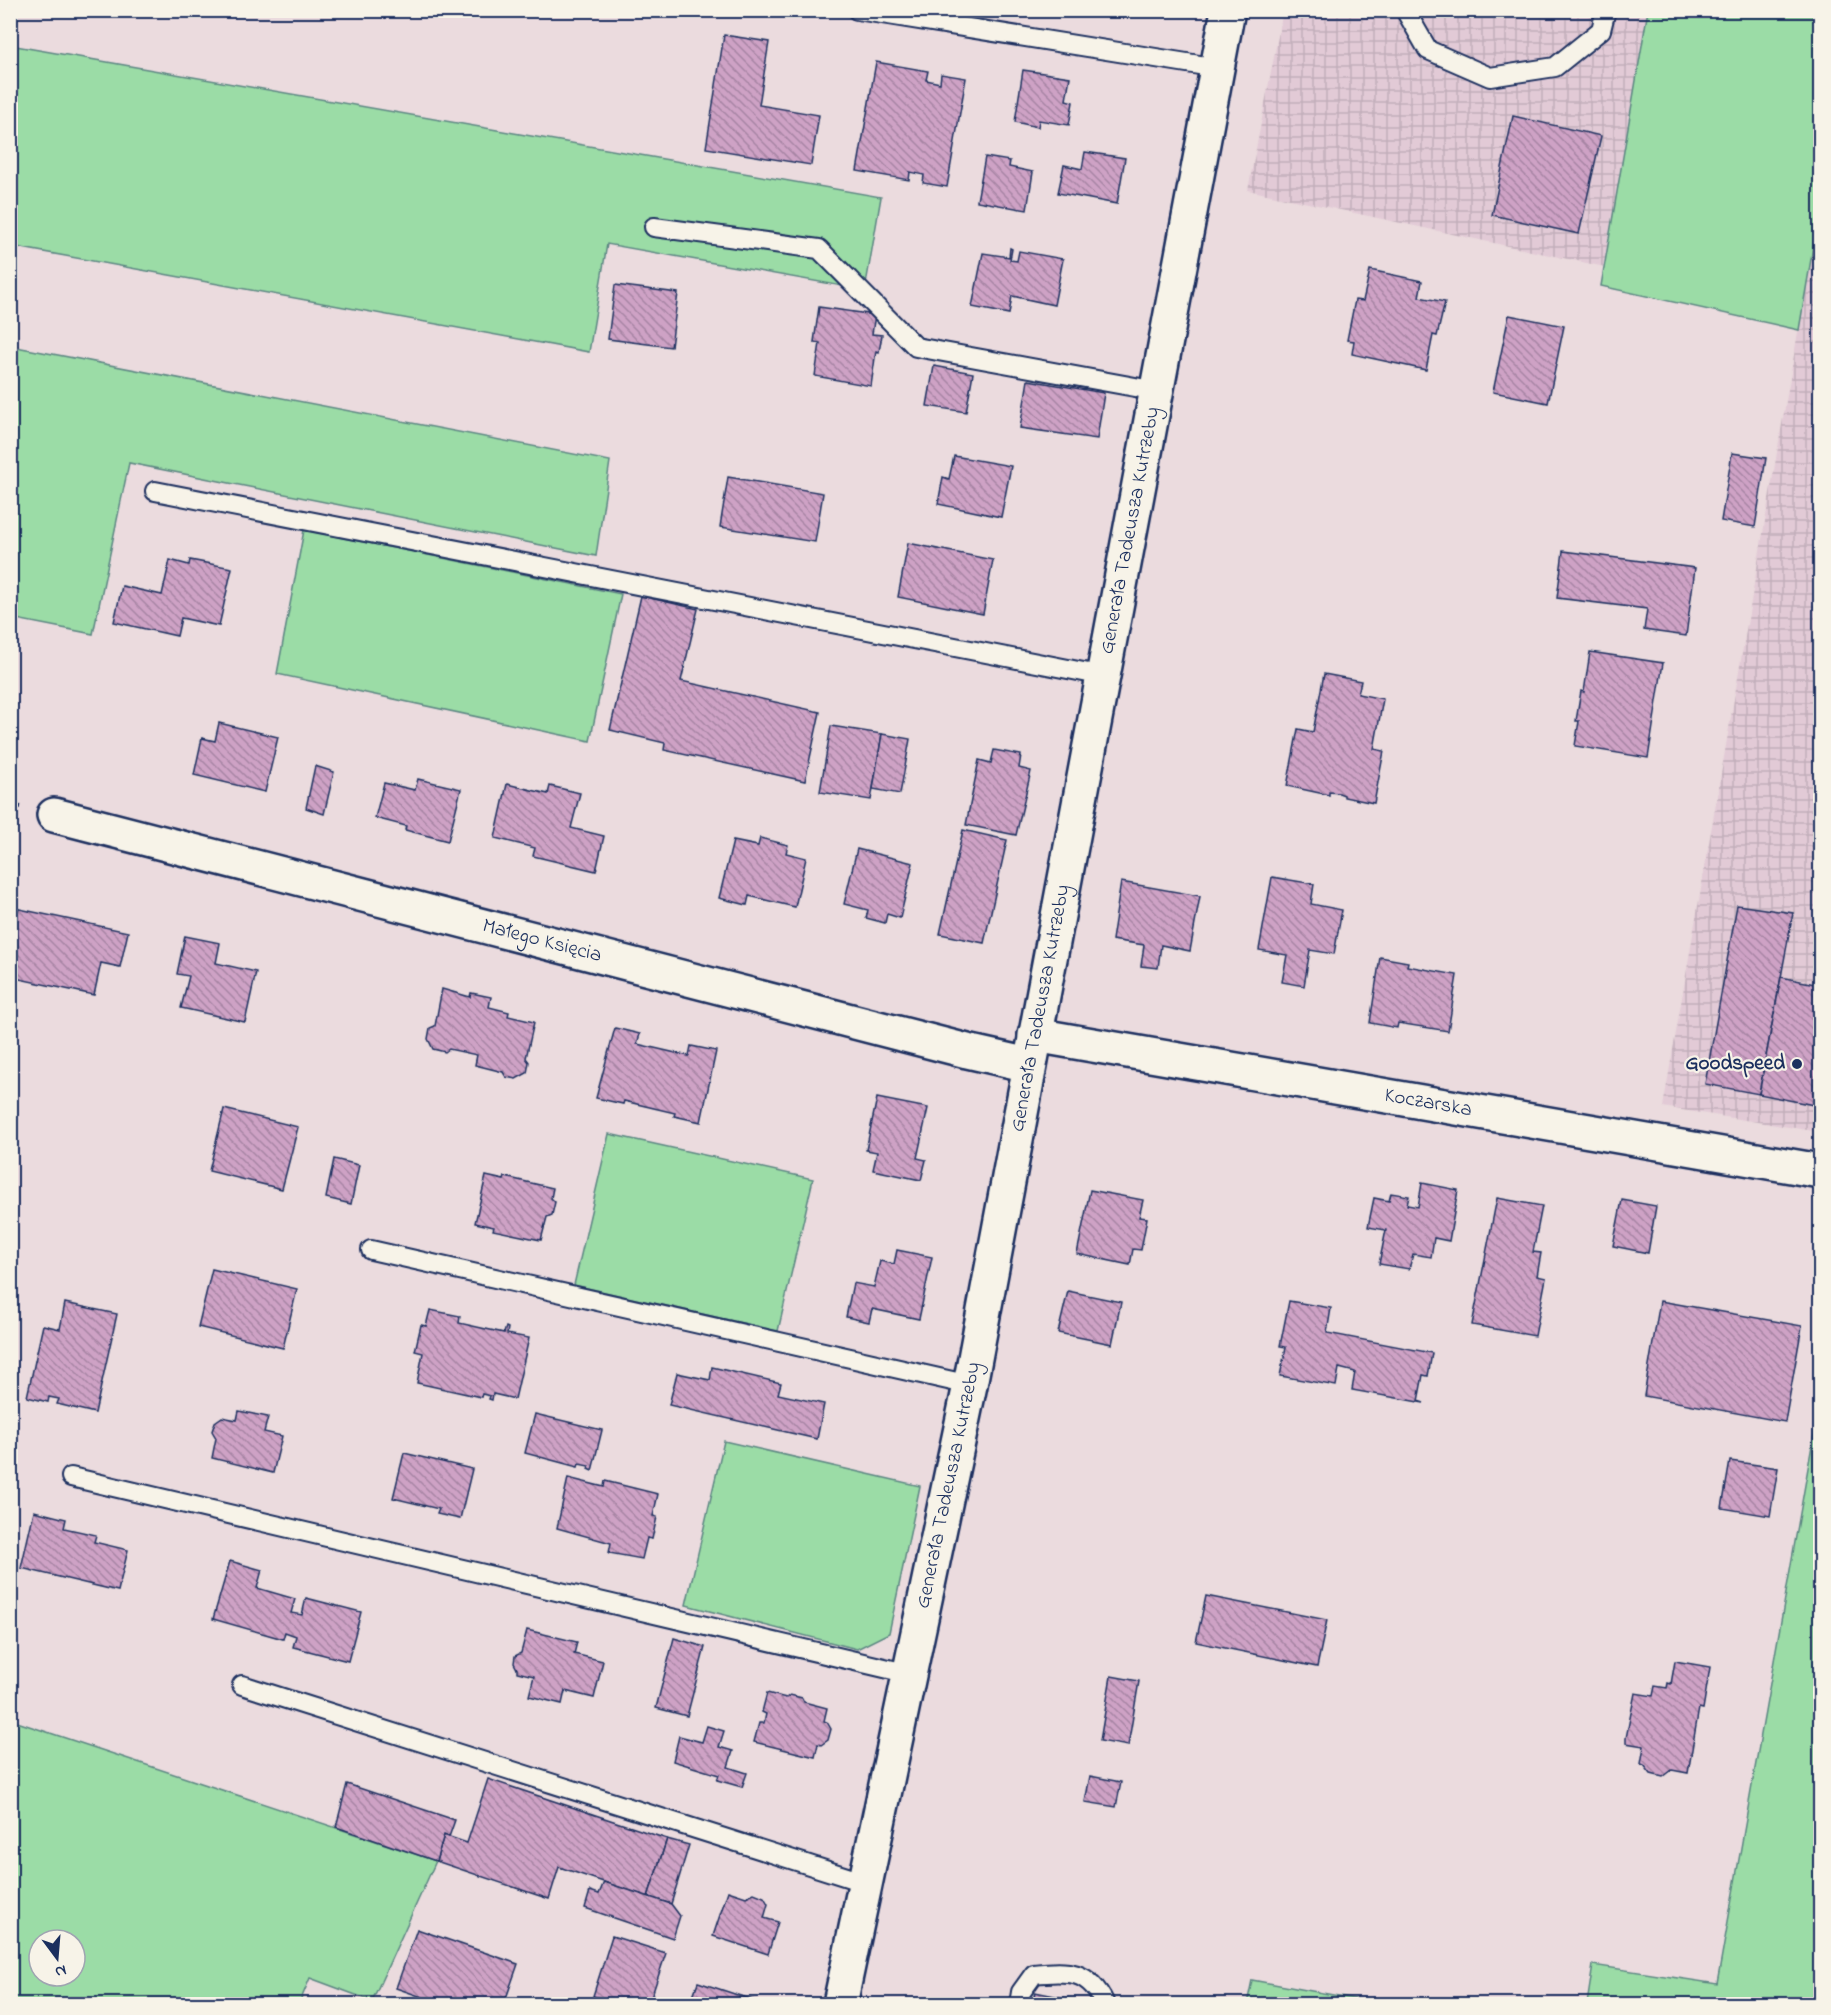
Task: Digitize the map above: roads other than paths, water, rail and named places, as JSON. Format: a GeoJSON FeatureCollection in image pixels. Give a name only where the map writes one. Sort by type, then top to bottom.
{"type":"FeatureCollection","features":[{"type":"Feature","properties":{"kind":"street","name":"Generała Tadeusza Kutrzeby"},"geometry":{"type":"LineString","coordinates":[[840,2004],[970,1385],[1228,10]]}},
{"type":"Feature","properties":{"kind":"street","name":"Małego Księcia"},"geometry":{"type":"LineString","coordinates":[[54,815],[955,1048],[1032,1050]]}},
{"type":"Feature","properties":{"kind":"street","name":"Koczarska"},"geometry":{"type":"LineString","coordinates":[[1032,1050],[1821,1171]]}},
{"type":"Feature","properties":{"kind":"lane"},"geometry":{"type":"LineString","coordinates":[[857,10],[1218,68]]}},
{"type":"Feature","properties":{"kind":"lane"},"geometry":{"type":"LineString","coordinates":[[1405,10],[1428,50],[1490,78],[1555,67],[1601,30],[1606,10]]}},
{"type":"Feature","properties":{"kind":"lane"},"geometry":{"type":"LineString","coordinates":[[654,227],[819,249],[916,347],[1157,391]]}},
{"type":"Feature","properties":{"kind":"lane"},"geometry":{"type":"LineString","coordinates":[[154,491],[1104,676]]}},
{"type":"Feature","properties":{"kind":"lane"},"geometry":{"type":"LineString","coordinates":[[371,1250],[970,1385]]}},
{"type":"Feature","properties":{"kind":"lane"},"geometry":{"type":"LineString","coordinates":[[71,1478],[910,1674]]}},
{"type":"Feature","properties":{"kind":"lane"},"geometry":{"type":"LineString","coordinates":[[242,1684],[866,1883]]}},
{"type":"Feature","properties":{"kind":"lane"},"geometry":{"type":"LineString","coordinates":[[1019,2004],[1021,1992],[1034,1974],[1056,1971],[1079,1974],[1098,1989],[1105,2004]]}},
{"type":"Feature","properties":{"kind":"place","name":"Goodspeed"},"geometry":{"type":"Point","coordinates":[1797,1064]}}]}
